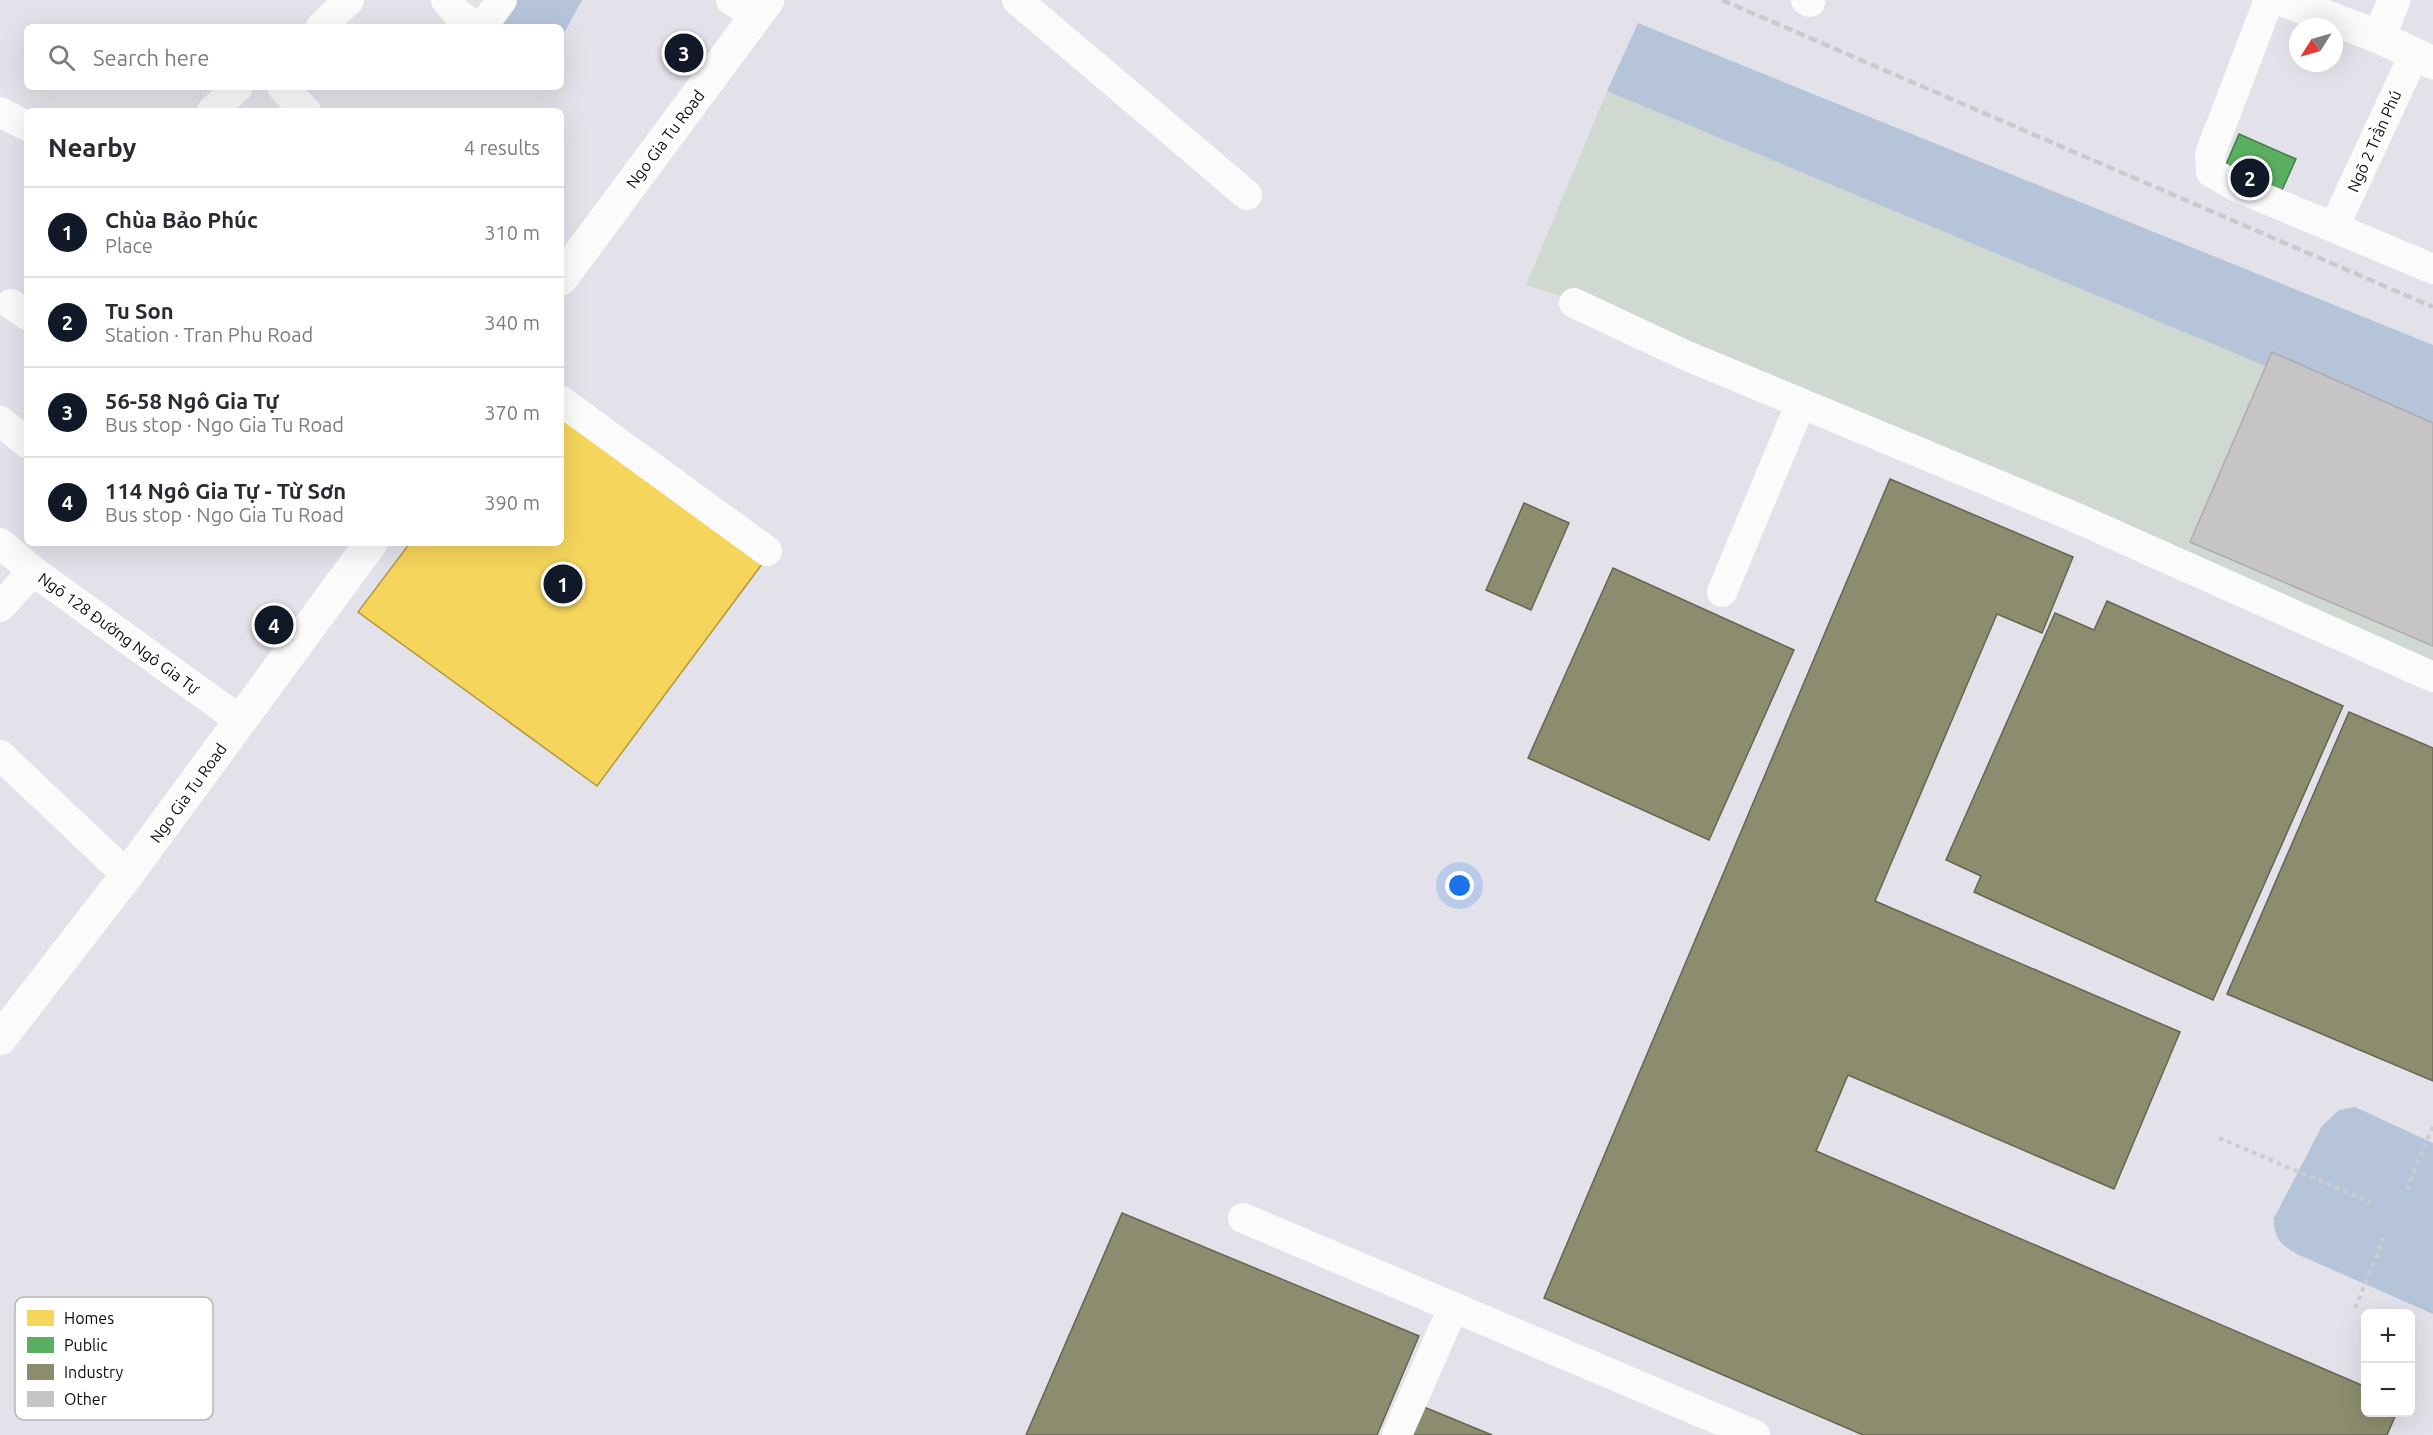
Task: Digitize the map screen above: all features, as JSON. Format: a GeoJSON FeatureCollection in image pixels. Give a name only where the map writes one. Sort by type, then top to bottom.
{"type":"FeatureCollection","features":[{"type":"Feature","properties":{"kind":"main road"},"geometry":{"type":"LineString","coordinates":[[2283,0],[2379,37],[2423,58]]}},
{"type":"Feature","properties":{"kind":"main road"},"geometry":{"type":"LineString","coordinates":[[2379,37],[2394,0]]}},
{"type":"Feature","properties":{"kind":"main road","name":"Ngo Gia Tu Road"},"geometry":{"type":"LineString","coordinates":[[564,275],[752,5]]}},
{"type":"Feature","properties":{"kind":"main road","name":"Ngo Gia Tu Road"},"geometry":{"type":"LineString","coordinates":[[0,1039],[127,875],[241,721],[364,546]]}},
{"type":"Feature","properties":{"kind":"street"},"geometry":{"type":"LineString","coordinates":[[324,24],[349,0]]}},
{"type":"Feature","properties":{"kind":"street"},"geometry":{"type":"LineString","coordinates":[[446,0],[470,24]]}},
{"type":"Feature","properties":{"kind":"street"},"geometry":{"type":"LineString","coordinates":[[474,24],[502,0]]}},
{"type":"Feature","properties":{"kind":"street"},"geometry":{"type":"LineString","coordinates":[[1017,0],[1247,195]]}},
{"type":"Feature","properties":{"kind":"street"},"geometry":{"type":"LineString","coordinates":[[2269,0],[2210,154],[2209,166],[2215,176],[2433,269]]}},
{"type":"Feature","properties":{"kind":"street","name":"Ngõ 2 Trần Phú"},"geometry":{"type":"LineString","coordinates":[[2334,227],[2423,58]]}},
{"type":"Feature","properties":{"kind":"street"},"geometry":{"type":"LineString","coordinates":[[215,108],[235,90]]}},
{"type":"Feature","properties":{"kind":"street"},"geometry":{"type":"LineString","coordinates":[[285,90],[303,108]]}},
{"type":"Feature","properties":{"kind":"street"},"geometry":{"type":"LineString","coordinates":[[0,112],[24,124]]}},
{"type":"Feature","properties":{"kind":"street"},"geometry":{"type":"LineString","coordinates":[[1574,303],[1685,355],[2070,515],[2433,677]]}},
{"type":"Feature","properties":{"kind":"street"},"geometry":{"type":"LineString","coordinates":[[564,403],[767,551]]}},
{"type":"Feature","properties":{"kind":"street"},"geometry":{"type":"LineString","coordinates":[[1722,592],[1801,403]]}},
{"type":"Feature","properties":{"kind":"street"},"geometry":{"type":"LineString","coordinates":[[0,421],[24,441]]}},
{"type":"Feature","properties":{"kind":"street","name":"Ngõ 128 Đường Ngô Gia Tự"},"geometry":{"type":"LineString","coordinates":[[0,543],[33,571],[241,721]]}},
{"type":"Feature","properties":{"kind":"street"},"geometry":{"type":"LineString","coordinates":[[0,607],[33,571]]}},
{"type":"Feature","properties":{"kind":"street"},"geometry":{"type":"LineString","coordinates":[[0,755],[127,875]]}},
{"type":"Feature","properties":{"kind":"street"},"geometry":{"type":"LineString","coordinates":[[1243,1218],[1755,1435]]}},
{"type":"Feature","properties":{"kind":"street"},"geometry":{"type":"LineString","coordinates":[[1397,1435],[1453,1308]]}},
{"type":"Feature","properties":{"kind":"path"},"geometry":{"type":"LineString","coordinates":[[2407,1189],[2433,1126]]}},
{"type":"Feature","properties":{"kind":"path"},"geometry":{"type":"LineString","coordinates":[[2219,1138],[2370,1202]]}},
{"type":"Feature","properties":{"kind":"path"},"geometry":{"type":"LineString","coordinates":[[2355,1308],[2384,1238]]}},
{"type":"Feature","properties":{"kind":"shaded area"},"geometry":{"type":"Polygon","coordinates":[[[1607,91],[2433,436],[2433,663],[1656,327],[1526,285],[1607,91]]]}},
{"type":"Feature","properties":{"kind":"water"},"geometry":{"type":"Polygon","coordinates":[[[514,0],[582,0],[564,33],[564,24],[496,24],[514,0]]]}},
{"type":"Feature","properties":{"kind":"water"},"geometry":{"type":"Polygon","coordinates":[[[1638,23],[2433,345],[2433,436],[1607,91],[1638,23]]]}},
{"type":"Feature","properties":{"kind":"water"},"geometry":{"type":"Polygon","coordinates":[[[2355,1107],[2433,1143],[2433,1314],[2299,1255],[2283,1245],[2277,1237],[2274,1218],[2322,1126],[2339,1110],[2355,1107]]]}},
{"type":"Feature","properties":{"kind":"building: Homes"},"geometry":{"type":"Polygon","coordinates":[[[564,404],[768,556],[597,786],[358,612],[408,546],[564,546],[564,404]]]}},
{"type":"Feature","properties":{"kind":"building: Public"},"geometry":{"type":"Polygon","coordinates":[[[2239,134],[2296,159],[2278,199],[2225,167],[2239,134]]]}},
{"type":"Feature","properties":{"kind":"building: Industry"},"geometry":{"type":"Polygon","coordinates":[[[1890,479],[2073,557],[2042,633],[1997,614],[1875,901],[2180,1032],[2114,1189],[1848,1075],[1816,1151],[2361,1385],[2361,1417],[2395,1417],[2387,1435],[1863,1435],[1544,1298],[1890,479]]]}},
{"type":"Feature","properties":{"kind":"building: Industry"},"geometry":{"type":"Polygon","coordinates":[[[1524,503],[1569,523],[1531,610],[1486,590],[1524,503]]]}},
{"type":"Feature","properties":{"kind":"building: Industry"},"geometry":{"type":"Polygon","coordinates":[[[1613,568],[1794,650],[1709,840],[1528,758],[1613,568]]]}},
{"type":"Feature","properties":{"kind":"building: Industry"},"geometry":{"type":"Polygon","coordinates":[[[2107,601],[2343,706],[2213,1000],[1974,892],[1981,876],[1946,860],[2055,613],[2094,630],[2107,601]]]}},
{"type":"Feature","properties":{"kind":"building: Industry"},"geometry":{"type":"Polygon","coordinates":[[[2349,712],[2433,748],[2433,1081],[2227,994],[2349,712]]]}},
{"type":"Feature","properties":{"kind":"building: Industry"},"geometry":{"type":"Polygon","coordinates":[[[1122,1213],[1419,1336],[1377,1435],[1026,1435],[1122,1213]]]}},
{"type":"Feature","properties":{"kind":"building: Industry"},"geometry":{"type":"Polygon","coordinates":[[[1419,1405],[1492,1435],[1407,1435],[1419,1405]]]}},
{"type":"Feature","properties":{"kind":"building: Other"},"geometry":{"type":"Polygon","coordinates":[[[2272,352],[2433,423],[2433,646],[2190,542],[2272,352]]]}},
{"type":"Feature","properties":{"kind":"railway"},"geometry":{"type":"LineString","coordinates":[[1722,0],[2433,307]]}},
{"type":"Feature","properties":{"kind":"place","name":"56-58 Ngô Gia Tự"},"geometry":{"type":"Point","coordinates":[684,53]}},
{"type":"Feature","properties":{"kind":"place","name":"Tu Son"},"geometry":{"type":"Point","coordinates":[2250,178]}},
{"type":"Feature","properties":{"kind":"place","name":"Chùa Bảo Phúc"},"geometry":{"type":"Point","coordinates":[563,584]}},
{"type":"Feature","properties":{"kind":"place","name":"114 Ngô Gia Tự - Từ Sơn"},"geometry":{"type":"Point","coordinates":[274,625]}}]}
